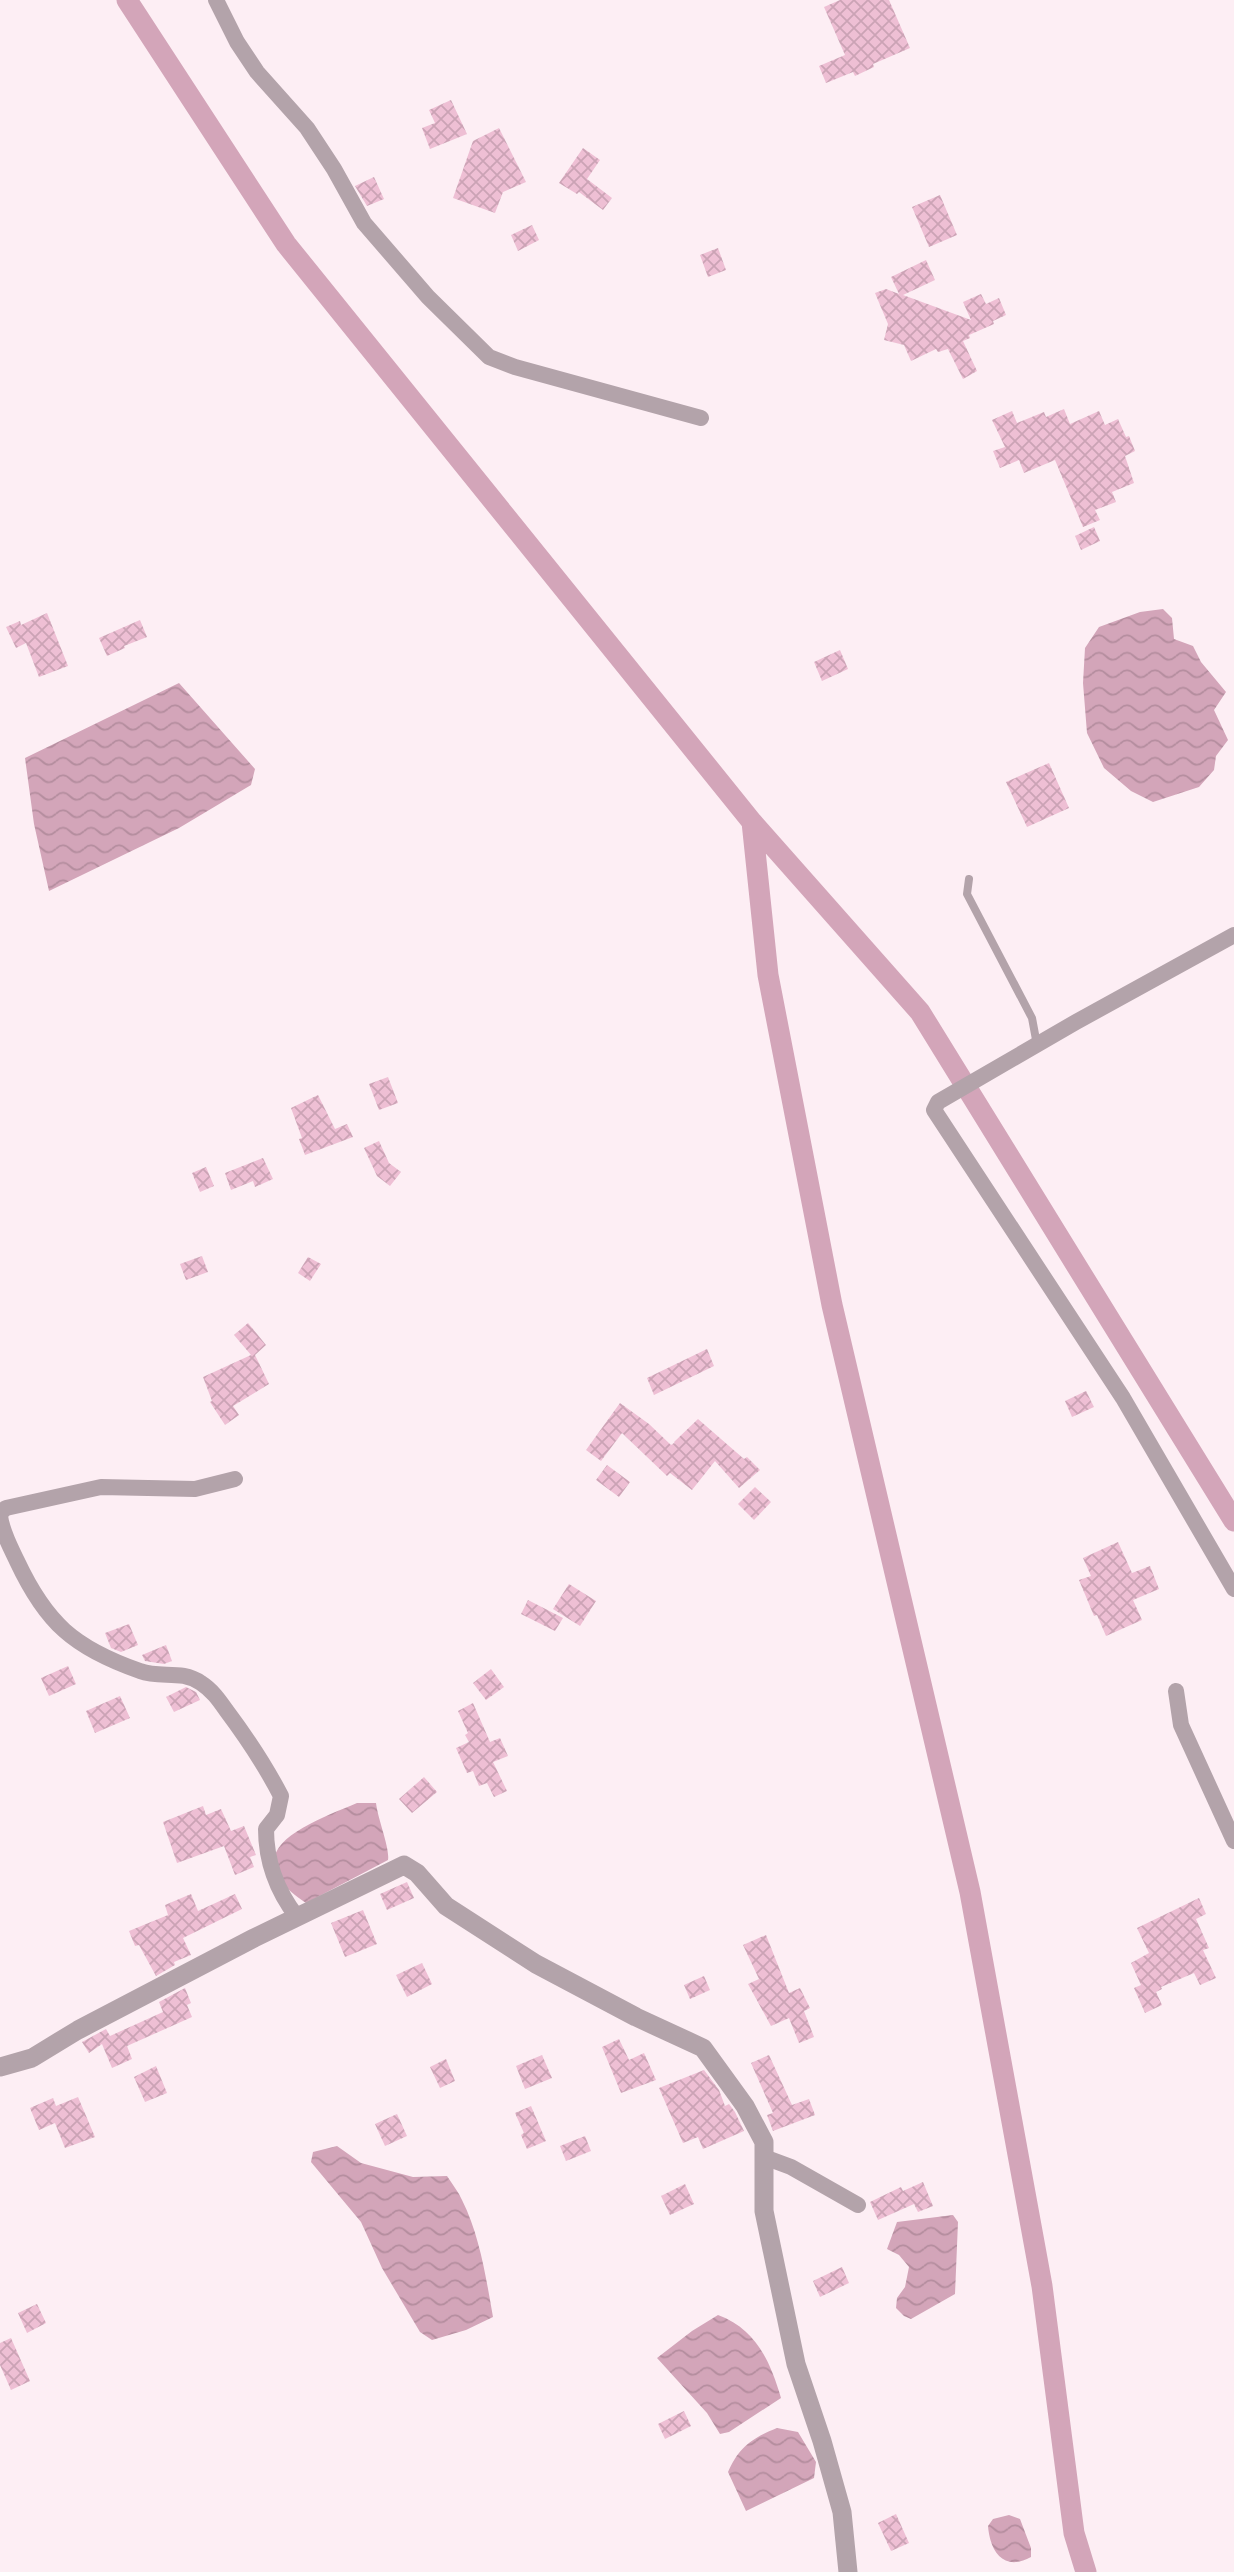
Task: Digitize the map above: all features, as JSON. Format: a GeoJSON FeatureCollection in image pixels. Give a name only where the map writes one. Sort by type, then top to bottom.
{"type":"FeatureCollection","features":[{"type":"Feature","properties":{"kind":"street"},"geometry":{"type":"LineString","coordinates":[[216,0],[237,43],[257,72],[307,128],[365,223],[428,297],[489,358],[701,418]]}},
{"type":"Feature","properties":{"kind":"street"},"geometry":{"type":"LineString","coordinates":[[1234,935],[938,1102],[934,1111],[1123,1398],[1234,1589]]}},
{"type":"Feature","properties":{"kind":"street"},"geometry":{"type":"LineString","coordinates":[[236,1479],[195,1489],[101,1487],[6,1508],[0,1514],[4,1532],[28,1584],[51,1619],[70,1637],[141,1672],[187,1675],[199,1681],[209,1688],[256,1749],[281,1796],[276,1815],[265,1829],[266,1851],[285,1901],[297,1917]]}},
{"type":"Feature","properties":{"kind":"street"},"geometry":{"type":"LineString","coordinates":[[1176,1690],[1181,1725],[1234,1841]]}},
{"type":"Feature","properties":{"kind":"street"},"geometry":{"type":"LineString","coordinates":[[0,2067],[32,2058],[78,2030],[404,1865],[417,1873],[446,1906],[536,1964],[636,2017],[703,2048],[745,2106],[764,2142],[764,2211],[796,2364],[842,2512],[848,2572]]}},
{"type":"Feature","properties":{"kind":"street"},"geometry":{"type":"LineString","coordinates":[[764,2157],[791,2167],[858,2205]]}},
{"type":"Feature","properties":{"kind":"lane"},"geometry":{"type":"LineString","coordinates":[[969,879],[967,894],[1032,1018],[1037,1045]]}},
{"type":"Feature","properties":{"kind":"water"},"geometry":{"type":"Polygon","coordinates":[[[1163,609],[1172,618],[1174,639],[1193,646],[1201,662],[1226,692],[1214,710],[1228,740],[1216,756],[1214,770],[1199,787],[1153,802],[1131,791],[1104,768],[1087,733],[1083,683],[1085,648],[1099,627],[1140,612],[1163,609]]]}},
{"type":"Feature","properties":{"kind":"water"},"geometry":{"type":"Polygon","coordinates":[[[179,683],[255,769],[251,785],[179,828],[49,891],[34,824],[25,758],[179,683]]]}},
{"type":"Feature","properties":{"kind":"water"},"geometry":{"type":"Polygon","coordinates":[[[357,1803],[376,1803],[388,1860],[306,1903],[284,1885],[274,1868],[275,1854],[285,1841],[300,1830],[357,1803]]]}},
{"type":"Feature","properties":{"kind":"water"},"geometry":{"type":"Polygon","coordinates":[[[337,2146],[361,2163],[413,2177],[447,2176],[460,2197],[473,2228],[482,2257],[493,2317],[466,2330],[432,2340],[420,2332],[382,2268],[361,2222],[311,2162],[313,2152],[337,2146]]]}},
{"type":"Feature","properties":{"kind":"water"},"geometry":{"type":"Polygon","coordinates":[[[953,2215],[958,2222],[955,2294],[911,2319],[904,2316],[896,2308],[897,2298],[905,2287],[909,2267],[899,2255],[887,2249],[897,2222],[953,2215]]]}},
{"type":"Feature","properties":{"kind":"water"},"geometry":{"type":"Polygon","coordinates":[[[718,2315],[742,2329],[760,2348],[772,2371],[781,2398],[729,2432],[720,2434],[707,2413],[657,2358],[718,2315]]]}},
{"type":"Feature","properties":{"kind":"water"},"geometry":{"type":"Polygon","coordinates":[[[777,2428],[798,2432],[816,2462],[814,2478],[746,2511],[728,2472],[747,2444],[777,2428]]]}},
{"type":"Feature","properties":{"kind":"water"},"geometry":{"type":"Polygon","coordinates":[[[1009,2515],[1020,2519],[1031,2548],[1031,2557],[1021,2561],[1006,2561],[1000,2557],[989,2535],[988,2526],[993,2519],[1009,2515]]]}},
{"type":"Feature","properties":{"kind":"building"},"geometry":{"type":"Polygon","coordinates":[[[840,0],[889,0],[910,48],[873,64],[874,67],[855,76],[853,72],[826,83],[819,66],[845,55],[824,7],[840,0]]]}},
{"type":"Feature","properties":{"kind":"building"},"geometry":{"type":"Polygon","coordinates":[[[451,100],[467,134],[430,149],[422,128],[435,123],[429,110],[451,100]]]}},
{"type":"Feature","properties":{"kind":"building"},"geometry":{"type":"Polygon","coordinates":[[[499,128],[526,182],[503,192],[495,213],[453,198],[473,141],[499,128]]]}},
{"type":"Feature","properties":{"kind":"building"},"geometry":{"type":"Polygon","coordinates":[[[583,148],[600,160],[587,179],[612,198],[603,210],[579,192],[577,194],[559,183],[583,148]]]}},
{"type":"Feature","properties":{"kind":"building"},"geometry":{"type":"Polygon","coordinates":[[[374,177],[384,199],[367,206],[355,186],[374,177]]]}},
{"type":"Feature","properties":{"kind":"building"},"geometry":{"type":"Polygon","coordinates":[[[940,195],[957,235],[929,247],[912,207],[940,195]]]}},
{"type":"Feature","properties":{"kind":"building"},"geometry":{"type":"Polygon","coordinates":[[[532,225],[539,240],[518,251],[511,235],[532,225]]]}},
{"type":"Feature","properties":{"kind":"building"},"geometry":{"type":"Polygon","coordinates":[[[718,248],[726,270],[708,277],[700,255],[718,248]]]}},
{"type":"Feature","properties":{"kind":"building"},"geometry":{"type":"Polygon","coordinates":[[[926,260],[935,280],[903,295],[971,320],[963,302],[981,294],[986,304],[999,298],[1006,315],[963,341],[977,371],[963,379],[948,349],[938,352],[936,349],[911,361],[904,345],[884,340],[888,324],[875,293],[886,289],[899,294],[891,277],[926,260]]]}},
{"type":"Feature","properties":{"kind":"building"},"geometry":{"type":"Polygon","coordinates":[[[1064,409],[1070,424],[1099,411],[1105,425],[1118,419],[1135,451],[1125,456],[1134,483],[1112,492],[1116,502],[1095,510],[1100,520],[1083,527],[1055,460],[1024,473],[1019,460],[1000,468],[993,451],[1005,447],[992,420],[1012,411],[1017,423],[1044,412],[1046,417],[1064,409]]]}},
{"type":"Feature","properties":{"kind":"building"},"geometry":{"type":"Polygon","coordinates":[[[1094,527],[1100,541],[1081,550],[1075,536],[1094,527]]]}},
{"type":"Feature","properties":{"kind":"building"},"geometry":{"type":"Polygon","coordinates":[[[47,613],[68,666],[39,677],[26,643],[16,648],[6,627],[20,621],[21,625],[47,613]]]}},
{"type":"Feature","properties":{"kind":"building"},"geometry":{"type":"Polygon","coordinates":[[[140,620],[147,637],[107,656],[99,638],[140,620]]]}},
{"type":"Feature","properties":{"kind":"building"},"geometry":{"type":"Polygon","coordinates":[[[840,650],[848,669],[822,681],[814,662],[840,650]]]}},
{"type":"Feature","properties":{"kind":"building"},"geometry":{"type":"Polygon","coordinates":[[[1049,763],[1069,808],[1027,827],[1006,782],[1049,763]]]}},
{"type":"Feature","properties":{"kind":"building"},"geometry":{"type":"Polygon","coordinates":[[[388,1077],[398,1103],[379,1110],[369,1084],[388,1077]]]}},
{"type":"Feature","properties":{"kind":"building"},"geometry":{"type":"Polygon","coordinates":[[[318,1095],[335,1129],[347,1124],[353,1137],[305,1155],[291,1108],[318,1095]]]}},
{"type":"Feature","properties":{"kind":"building"},"geometry":{"type":"Polygon","coordinates":[[[379,1141],[389,1163],[401,1172],[390,1186],[377,1176],[364,1148],[379,1141]]]}},
{"type":"Feature","properties":{"kind":"building"},"geometry":{"type":"Polygon","coordinates":[[[263,1158],[273,1179],[255,1187],[253,1181],[231,1190],[225,1173],[263,1158]]]}},
{"type":"Feature","properties":{"kind":"building"},"geometry":{"type":"Polygon","coordinates":[[[206,1167],[214,1186],[200,1192],[192,1173],[206,1167]]]}},
{"type":"Feature","properties":{"kind":"building"},"geometry":{"type":"Polygon","coordinates":[[[202,1256],[208,1272],[186,1280],[180,1264],[202,1256]]]}},
{"type":"Feature","properties":{"kind":"building"},"geometry":{"type":"Polygon","coordinates":[[[308,1257],[321,1264],[310,1281],[298,1273],[308,1257]]]}},
{"type":"Feature","properties":{"kind":"building"},"geometry":{"type":"Polygon","coordinates":[[[248,1323],[266,1345],[255,1355],[269,1384],[233,1406],[239,1415],[225,1425],[210,1402],[212,1401],[203,1377],[251,1355],[234,1335],[248,1323]]]}},
{"type":"Feature","properties":{"kind":"building"},"geometry":{"type":"Polygon","coordinates":[[[707,1349],[714,1366],[654,1395],[647,1378],[707,1349]]]}},
{"type":"Feature","properties":{"kind":"building"},"geometry":{"type":"Polygon","coordinates":[[[1086,1391],[1094,1407],[1072,1417],[1065,1401],[1086,1391]]]}},
{"type":"Feature","properties":{"kind":"building"},"geometry":{"type":"Polygon","coordinates":[[[620,1403],[649,1424],[671,1445],[698,1419],[760,1470],[739,1488],[715,1461],[692,1490],[670,1473],[667,1476],[622,1433],[601,1461],[586,1450],[620,1403]]]}},
{"type":"Feature","properties":{"kind":"building"},"geometry":{"type":"Polygon","coordinates":[[[607,1465],[630,1482],[619,1497],[596,1480],[607,1465]]]}},
{"type":"Feature","properties":{"kind":"building"},"geometry":{"type":"Polygon","coordinates":[[[755,1487],[771,1502],[754,1520],[738,1504],[755,1487]]]}},
{"type":"Feature","properties":{"kind":"building"},"geometry":{"type":"Polygon","coordinates":[[[1118,1542],[1132,1573],[1150,1566],[1159,1589],[1133,1600],[1142,1620],[1106,1636],[1097,1615],[1094,1616],[1079,1580],[1091,1576],[1083,1558],[1118,1542]]]}},
{"type":"Feature","properties":{"kind":"building"},"geometry":{"type":"Polygon","coordinates":[[[569,1584],[596,1601],[580,1626],[553,1609],[569,1584]]]}},
{"type":"Feature","properties":{"kind":"building"},"geometry":{"type":"Polygon","coordinates":[[[528,1600],[563,1618],[555,1631],[521,1614],[528,1600]]]}},
{"type":"Feature","properties":{"kind":"building"},"geometry":{"type":"Polygon","coordinates":[[[129,1624],[138,1645],[121,1652],[111,1648],[105,1633],[129,1624]]]}},
{"type":"Feature","properties":{"kind":"building"},"geometry":{"type":"Polygon","coordinates":[[[166,1645],[172,1661],[164,1664],[145,1661],[142,1655],[166,1645]]]}},
{"type":"Feature","properties":{"kind":"building"},"geometry":{"type":"Polygon","coordinates":[[[68,1666],[76,1684],[49,1696],[41,1678],[68,1666]]]}},
{"type":"Feature","properties":{"kind":"building"},"geometry":{"type":"Polygon","coordinates":[[[491,1669],[504,1687],[486,1700],[473,1683],[491,1669]]]}},
{"type":"Feature","properties":{"kind":"building"},"geometry":{"type":"Polygon","coordinates":[[[186,1687],[196,1692],[200,1700],[174,1712],[166,1697],[186,1687]]]}},
{"type":"Feature","properties":{"kind":"building"},"geometry":{"type":"Polygon","coordinates":[[[120,1696],[130,1718],[95,1733],[86,1711],[120,1696]]]}},
{"type":"Feature","properties":{"kind":"building"},"geometry":{"type":"Polygon","coordinates":[[[473,1703],[490,1742],[500,1738],[508,1756],[493,1762],[507,1791],[494,1797],[487,1783],[479,1786],[473,1771],[467,1773],[456,1748],[469,1742],[458,1711],[473,1703]]]}},
{"type":"Feature","properties":{"kind":"building"},"geometry":{"type":"Polygon","coordinates":[[[424,1777],[437,1792],[412,1813],[399,1799],[424,1777]]]}},
{"type":"Feature","properties":{"kind":"building"},"geometry":{"type":"Polygon","coordinates":[[[203,1806],[206,1815],[221,1809],[231,1831],[244,1826],[256,1855],[250,1857],[254,1867],[235,1875],[224,1846],[177,1863],[163,1822],[203,1806]]]}},
{"type":"Feature","properties":{"kind":"building"},"geometry":{"type":"Polygon","coordinates":[[[407,1882],[414,1898],[387,1910],[380,1894],[407,1882]]]}},
{"type":"Feature","properties":{"kind":"building"},"geometry":{"type":"Polygon","coordinates":[[[191,1894],[198,1911],[235,1894],[242,1909],[183,1938],[191,1955],[174,1962],[175,1965],[156,1976],[139,1945],[135,1946],[129,1931],[168,1915],[165,1905],[191,1894]]]}},
{"type":"Feature","properties":{"kind":"building"},"geometry":{"type":"Polygon","coordinates":[[[1199,1898],[1206,1914],[1196,1919],[1209,1948],[1203,1950],[1216,1978],[1200,1985],[1194,1973],[1161,1987],[1162,1989],[1156,1992],[1162,2005],[1145,2013],[1134,1988],[1141,1985],[1131,1963],[1149,1953],[1137,1928],[1199,1898]]]}},
{"type":"Feature","properties":{"kind":"building"},"geometry":{"type":"Polygon","coordinates":[[[363,1910],[377,1944],[345,1957],[331,1923],[363,1910]]]}},
{"type":"Feature","properties":{"kind":"building"},"geometry":{"type":"Polygon","coordinates":[[[766,1935],[789,1993],[800,1988],[810,2008],[804,2011],[814,2037],[799,2043],[789,2018],[771,2026],[748,1984],[759,1979],[743,1945],[766,1935]]]}},
{"type":"Feature","properties":{"kind":"building"},"geometry":{"type":"Polygon","coordinates":[[[422,1963],[432,1984],[407,1997],[396,1975],[422,1963]]]}},
{"type":"Feature","properties":{"kind":"building"},"geometry":{"type":"Polygon","coordinates":[[[704,1976],[710,1990],[690,1999],[684,1985],[704,1976]]]}},
{"type":"Feature","properties":{"kind":"building"},"geometry":{"type":"Polygon","coordinates":[[[185,1988],[191,2003],[187,2005],[192,2017],[127,2046],[132,2059],[112,2068],[102,2044],[89,2053],[82,2042],[106,2029],[110,2036],[163,2012],[159,2002],[185,1988]]]}},
{"type":"Feature","properties":{"kind":"building"},"geometry":{"type":"Polygon","coordinates":[[[619,2039],[629,2060],[644,2053],[656,2080],[621,2093],[602,2047],[619,2039]]]}},
{"type":"Feature","properties":{"kind":"building"},"geometry":{"type":"Polygon","coordinates":[[[542,2055],[552,2078],[525,2089],[516,2066],[542,2055]]]}},
{"type":"Feature","properties":{"kind":"building"},"geometry":{"type":"Polygon","coordinates":[[[769,2055],[792,2105],[809,2099],[815,2115],[773,2131],[767,2115],[773,2113],[751,2063],[769,2055]]]}},
{"type":"Feature","properties":{"kind":"building"},"geometry":{"type":"Polygon","coordinates":[[[446,2059],[455,2081],[440,2088],[430,2067],[446,2059]]]}},
{"type":"Feature","properties":{"kind":"building"},"geometry":{"type":"Polygon","coordinates":[[[156,2066],[167,2093],[145,2102],[134,2077],[156,2066]]]}},
{"type":"Feature","properties":{"kind":"building"},"geometry":{"type":"Polygon","coordinates":[[[704,2070],[719,2090],[725,2106],[729,2104],[735,2112],[744,2131],[703,2149],[698,2137],[683,2143],[659,2088],[704,2070]]]}},
{"type":"Feature","properties":{"kind":"building"},"geometry":{"type":"Polygon","coordinates":[[[78,2097],[95,2137],[65,2148],[55,2123],[39,2130],[30,2108],[53,2098],[56,2106],[78,2097]]]}},
{"type":"Feature","properties":{"kind":"building"},"geometry":{"type":"Polygon","coordinates":[[[531,2106],[546,2141],[527,2149],[521,2135],[524,2133],[515,2113],[531,2106]]]}},
{"type":"Feature","properties":{"kind":"building"},"geometry":{"type":"Polygon","coordinates":[[[397,2114],[407,2136],[385,2146],[375,2124],[397,2114]]]}},
{"type":"Feature","properties":{"kind":"building"},"geometry":{"type":"Polygon","coordinates":[[[585,2136],[591,2151],[566,2161],[560,2146],[585,2136]]]}},
{"type":"Feature","properties":{"kind":"building"},"geometry":{"type":"Polygon","coordinates":[[[923,2182],[933,2206],[918,2212],[914,2204],[878,2220],[870,2202],[901,2187],[903,2191],[923,2182]]]}},
{"type":"Feature","properties":{"kind":"building"},"geometry":{"type":"Polygon","coordinates":[[[685,2184],[694,2204],[670,2215],[661,2196],[685,2184]]]}},
{"type":"Feature","properties":{"kind":"building"},"geometry":{"type":"Polygon","coordinates":[[[842,2267],[849,2283],[820,2297],[813,2281],[842,2267]]]}},
{"type":"Feature","properties":{"kind":"building"},"geometry":{"type":"Polygon","coordinates":[[[37,2304],[46,2323],[27,2333],[18,2313],[37,2304]]]}},
{"type":"Feature","properties":{"kind":"building"},"geometry":{"type":"Polygon","coordinates":[[[11,2338],[30,2381],[11,2390],[0,2365],[0,2343],[11,2338]]]}},
{"type":"Feature","properties":{"kind":"building"},"geometry":{"type":"Polygon","coordinates":[[[684,2411],[691,2426],[665,2439],[658,2424],[684,2411]]]}},
{"type":"Feature","properties":{"kind":"building"},"geometry":{"type":"Polygon","coordinates":[[[896,2514],[909,2543],[891,2551],[878,2523],[896,2514]]]}},
{"type":"Feature","properties":{"kind":"waterway"},"geometry":{"type":"LineString","coordinates":[[127,0],[286,244],[752,822],[768,975],[832,1305],[970,1892],[1042,2286],[1074,2533],[1086,2572]]}},
{"type":"Feature","properties":{"kind":"waterway"},"geometry":{"type":"LineString","coordinates":[[752,822],[920,1012],[1234,1521]]}}]}
